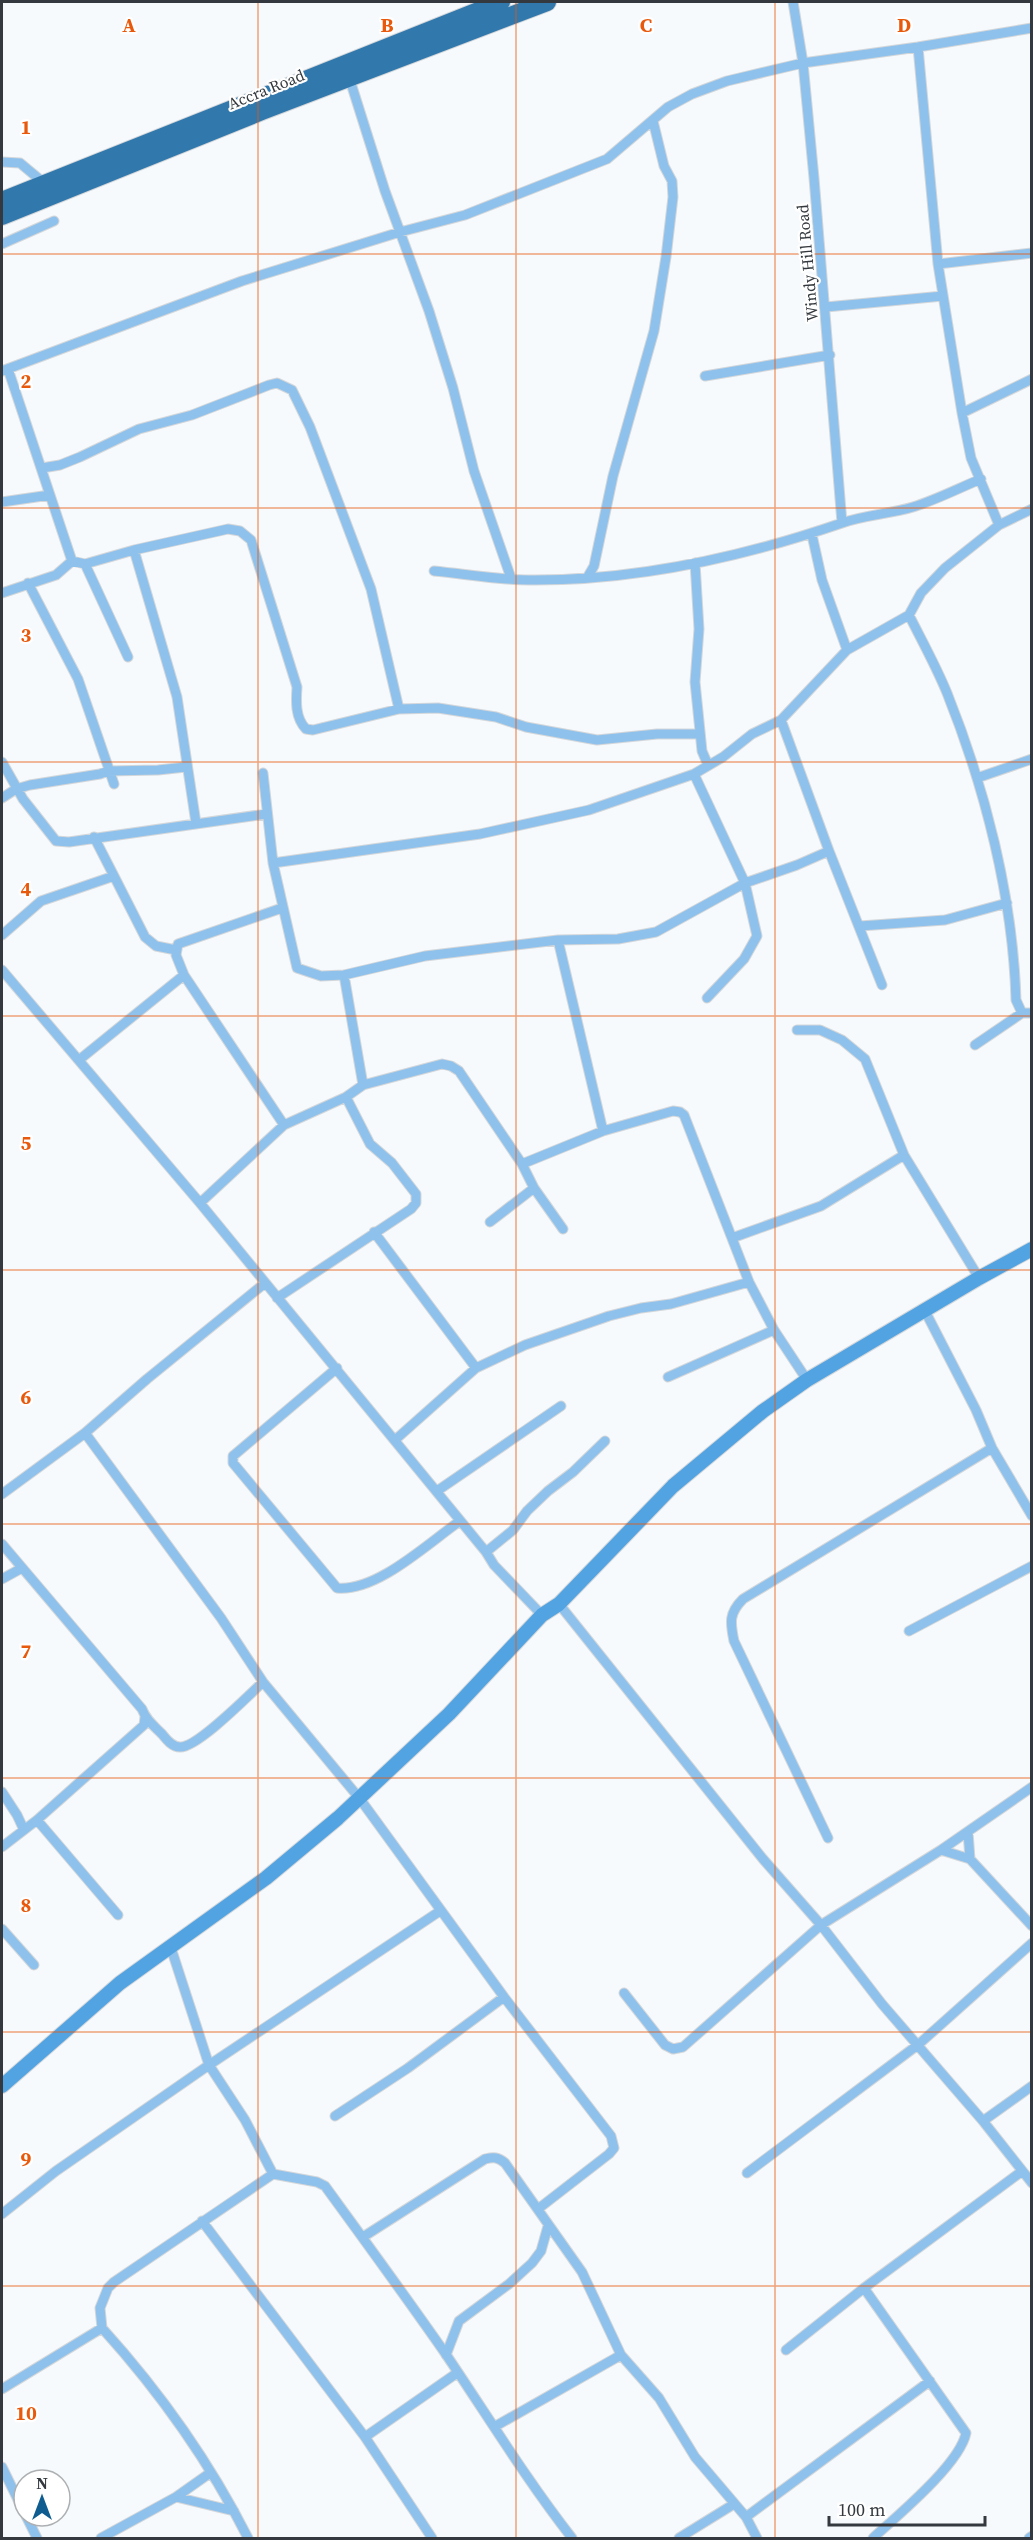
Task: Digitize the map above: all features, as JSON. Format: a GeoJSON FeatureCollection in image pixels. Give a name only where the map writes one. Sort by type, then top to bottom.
{"type":"FeatureCollection","features":[{"type":"Feature","properties":{"kind":"highway","name":"Accra Road"},"geometry":{"type":"LineString","coordinates":[[2,201],[501,2]]}},
{"type":"Feature","properties":{"kind":"highway","name":"Accra Road"},"geometry":{"type":"LineString","coordinates":[[2,216],[349,77],[547,2]]}},
{"type":"Feature","properties":{"kind":"street","name":"Windy Hill Road"},"geometry":{"type":"LineString","coordinates":[[793,2],[803,63],[843,523]]}},
{"type":"Feature","properties":{"kind":"street"},"geometry":{"type":"LineString","coordinates":[[72,561],[42,468],[5,370],[242,281],[400,232],[465,216],[607,159],[668,107],[692,94],[727,81],[803,63],[1032,28]]}},
{"type":"Feature","properties":{"kind":"street"},"geometry":{"type":"LineString","coordinates":[[918,47],[938,264],[962,413],[971,458],[999,525]]}},
{"type":"Feature","properties":{"kind":"street"},"geometry":{"type":"LineString","coordinates":[[349,77],[439,344],[453,388],[474,471],[511,578]]}},
{"type":"Feature","properties":{"kind":"street"},"geometry":{"type":"LineString","coordinates":[[587,578],[594,566],[613,476],[654,331],[666,257],[673,189],[653,121]]}},
{"type":"Feature","properties":{"kind":"street"},"geometry":{"type":"LineString","coordinates":[[2,162],[20,164],[44,183]]}},
{"type":"Feature","properties":{"kind":"street"},"geometry":{"type":"LineString","coordinates":[[2,244],[54,221]]}},
{"type":"Feature","properties":{"kind":"street"},"geometry":{"type":"LineString","coordinates":[[938,264],[1032,253]]}},
{"type":"Feature","properties":{"kind":"street"},"geometry":{"type":"LineString","coordinates":[[826,307],[943,296]]}},
{"type":"Feature","properties":{"kind":"street"},"geometry":{"type":"LineString","coordinates":[[705,375],[830,356]]}},
{"type":"Feature","properties":{"kind":"street"},"geometry":{"type":"LineString","coordinates":[[962,413],[1032,379]]}},
{"type":"Feature","properties":{"kind":"street"},"geometry":{"type":"LineString","coordinates":[[42,468],[80,457],[139,429],[192,416],[269,385],[277,383],[285,385],[292,390],[310,427],[358,549],[371,589],[399,709]]}},
{"type":"Feature","properties":{"kind":"street"},"geometry":{"type":"LineString","coordinates":[[434,571],[511,578],[587,578],[695,563],[812,535],[843,523],[913,507],[981,479]]}},
{"type":"Feature","properties":{"kind":"street"},"geometry":{"type":"LineString","coordinates":[[2,502],[50,495]]}},
{"type":"Feature","properties":{"kind":"street"},"geometry":{"type":"LineString","coordinates":[[273,863],[480,834],[589,810],[694,774],[723,757],[752,734],[781,720],[847,650],[909,615],[921,593],[945,568],[999,525],[1032,509]]}},
{"type":"Feature","properties":{"kind":"street"},"geometry":{"type":"LineString","coordinates":[[72,561],[85,564],[134,550],[228,530],[240,531],[251,540],[297,687],[296,705],[301,725],[306,729],[313,730],[399,709],[438,708],[471,712],[526,727],[597,740],[657,734],[700,734]]}},
{"type":"Feature","properties":{"kind":"street"},"geometry":{"type":"LineString","coordinates":[[812,535],[822,580],[847,650]]}},
{"type":"Feature","properties":{"kind":"street"},"geometry":{"type":"LineString","coordinates":[[134,550],[177,697],[196,823]]}},
{"type":"Feature","properties":{"kind":"street"},"geometry":{"type":"LineString","coordinates":[[2,593],[56,575],[72,561]]}},
{"type":"Feature","properties":{"kind":"street"},"geometry":{"type":"LineString","coordinates":[[695,563],[699,608],[695,682],[702,751],[708,765]]}},
{"type":"Feature","properties":{"kind":"street"},"geometry":{"type":"LineString","coordinates":[[85,564],[128,657]]}},
{"type":"Feature","properties":{"kind":"street"},"geometry":{"type":"LineString","coordinates":[[28,583],[78,679],[114,784]]}},
{"type":"Feature","properties":{"kind":"street"},"geometry":{"type":"LineString","coordinates":[[909,615],[946,690],[977,778],[1007,903],[1016,1000],[1027,1013],[975,1045]]}},
{"type":"Feature","properties":{"kind":"street"},"geometry":{"type":"LineString","coordinates":[[781,720],[829,851],[882,985]]}},
{"type":"Feature","properties":{"kind":"street"},"geometry":{"type":"LineString","coordinates":[[977,778],[1032,759]]}},
{"type":"Feature","properties":{"kind":"street"},"geometry":{"type":"LineString","coordinates":[[2,762],[16,789],[56,841],[69,842],[266,814]]}},
{"type":"Feature","properties":{"kind":"street"},"geometry":{"type":"LineString","coordinates":[[2,798],[16,789],[108,771],[186,767]]}},
{"type":"Feature","properties":{"kind":"street"},"geometry":{"type":"LineString","coordinates":[[263,773],[273,863],[297,968],[321,976],[344,975],[425,956],[558,940],[618,939],[656,932],[745,883],[829,851]]}},
{"type":"Feature","properties":{"kind":"street"},"geometry":{"type":"LineString","coordinates":[[694,774],[745,883],[757,936],[744,959],[707,998]]}},
{"type":"Feature","properties":{"kind":"street"},"geometry":{"type":"LineString","coordinates":[[94,837],[145,937],[156,946],[176,950]]}},
{"type":"Feature","properties":{"kind":"street"},"geometry":{"type":"LineString","coordinates":[[2,935],[41,901],[114,876]]}},
{"type":"Feature","properties":{"kind":"street"},"geometry":{"type":"LineString","coordinates":[[860,926],[945,920],[1007,903]]}},
{"type":"Feature","properties":{"kind":"street"},"geometry":{"type":"LineString","coordinates":[[282,908],[178,944],[176,950],[184,975],[284,1125]]}},
{"type":"Feature","properties":{"kind":"street"},"geometry":{"type":"LineString","coordinates":[[558,940],[603,1131]]}},
{"type":"Feature","properties":{"kind":"street"},"geometry":{"type":"LineString","coordinates":[[2,970],[337,1368],[486,1552],[494,1565],[542,1615]]}},
{"type":"Feature","properties":{"kind":"street"},"geometry":{"type":"LineString","coordinates":[[79,1060],[184,975]]}},
{"type":"Feature","properties":{"kind":"street"},"geometry":{"type":"LineString","coordinates":[[344,975],[363,1085]]}},
{"type":"Feature","properties":{"kind":"street"},"geometry":{"type":"LineString","coordinates":[[797,1030],[820,1030],[843,1040],[865,1059],[904,1155],[979,1278]]}},
{"type":"Feature","properties":{"kind":"street"},"geometry":{"type":"LineString","coordinates":[[200,1203],[284,1125],[346,1097],[363,1085],[442,1064],[459,1071],[563,1229]]}},
{"type":"Feature","properties":{"kind":"street"},"geometry":{"type":"LineString","coordinates":[[277,1298],[411,1209],[416,1203],[416,1194],[392,1163],[370,1144],[346,1097]]}},
{"type":"Feature","properties":{"kind":"street"},"geometry":{"type":"LineString","coordinates":[[522,1164],[603,1131],[673,1111],[684,1115],[749,1282],[774,1330],[807,1380]]}},
{"type":"Feature","properties":{"kind":"street"},"geometry":{"type":"LineString","coordinates":[[732,1238],[821,1206],[904,1155]]}},
{"type":"Feature","properties":{"kind":"street"},"geometry":{"type":"LineString","coordinates":[[490,1222],[534,1188]]}},
{"type":"Feature","properties":{"kind":"street"},"geometry":{"type":"LineString","coordinates":[[374,1232],[476,1368]]}},
{"type":"Feature","properties":{"kind":"street"},"geometry":{"type":"LineString","coordinates":[[2,2086],[120,1983],[266,1878],[360,1799],[449,1714],[542,1615],[559,1604],[673,1486],[737,1431],[807,1380],[1032,1249]]}},
{"type":"Feature","properties":{"kind":"street"},"geometry":{"type":"LineString","coordinates":[[395,1440],[476,1368],[525,1345],[609,1316],[671,1304],[749,1282]]}},
{"type":"Feature","properties":{"kind":"street"},"geometry":{"type":"LineString","coordinates":[[2,1494],[85,1433],[265,1283]]}},
{"type":"Feature","properties":{"kind":"street"},"geometry":{"type":"LineString","coordinates":[[925,1311],[976,1410],[992,1448],[1032,1516]]}},
{"type":"Feature","properties":{"kind":"street"},"geometry":{"type":"LineString","coordinates":[[668,1377],[774,1330]]}},
{"type":"Feature","properties":{"kind":"street"},"geometry":{"type":"LineString","coordinates":[[337,1368],[233,1456],[232,1463],[337,1588],[352,1589],[393,1570],[460,1521]]}},
{"type":"Feature","properties":{"kind":"street"},"geometry":{"type":"LineString","coordinates":[[437,1491],[561,1406]]}},
{"type":"Feature","properties":{"kind":"street"},"geometry":{"type":"LineString","coordinates":[[85,1433],[221,1618],[263,1682],[360,1799],[504,1997],[611,2136],[614,2148],[609,2154],[538,2209]]}},
{"type":"Feature","properties":{"kind":"street"},"geometry":{"type":"LineString","coordinates":[[486,1552],[513,1530],[527,1511],[605,1441]]}},
{"type":"Feature","properties":{"kind":"street"},"geometry":{"type":"LineString","coordinates":[[828,1838],[735,1641],[729,1622],[733,1609],[743,1599],[819,1551],[992,1448]]}},
{"type":"Feature","properties":{"kind":"street"},"geometry":{"type":"LineString","coordinates":[[2,1544],[142,1709],[145,1717],[173,1745],[180,1748],[188,1745],[217,1725],[263,1682]]}},
{"type":"Feature","properties":{"kind":"street"},"geometry":{"type":"LineString","coordinates":[[909,1631],[1032,1566]]}},
{"type":"Feature","properties":{"kind":"street"},"geometry":{"type":"LineString","coordinates":[[2,1579],[22,1568]]}},
{"type":"Feature","properties":{"kind":"street"},"geometry":{"type":"LineString","coordinates":[[559,1604],[763,1859],[821,1925],[882,2004],[919,2044],[1032,2183]]}},
{"type":"Feature","properties":{"kind":"street"},"geometry":{"type":"LineString","coordinates":[[2,1848],[144,1725],[145,1717]]}},
{"type":"Feature","properties":{"kind":"street"},"geometry":{"type":"LineString","coordinates":[[624,1993],[665,2045],[678,2049],[688,2044],[821,1925],[941,1850],[1032,1787]]}},
{"type":"Feature","properties":{"kind":"street"},"geometry":{"type":"LineString","coordinates":[[2,1792],[24,1830]]}},
{"type":"Feature","properties":{"kind":"street"},"geometry":{"type":"LineString","coordinates":[[37,1820],[118,1915]]}},
{"type":"Feature","properties":{"kind":"street"},"geometry":{"type":"LineString","coordinates":[[968,1832],[970,1859]]}},
{"type":"Feature","properties":{"kind":"street"},"geometry":{"type":"LineString","coordinates":[[941,1850],[970,1859],[1032,1926]]}},
{"type":"Feature","properties":{"kind":"street"},"geometry":{"type":"LineString","coordinates":[[2,2214],[56,2171],[209,2065],[440,1911]]}},
{"type":"Feature","properties":{"kind":"street"},"geometry":{"type":"LineString","coordinates":[[2,1929],[34,1965]]}},
{"type":"Feature","properties":{"kind":"street"},"geometry":{"type":"LineString","coordinates":[[747,2174],[919,2044],[1032,1943]]}},
{"type":"Feature","properties":{"kind":"street"},"geometry":{"type":"LineString","coordinates":[[170,1945],[209,2065],[245,2120],[273,2174]]}},
{"type":"Feature","properties":{"kind":"street"},"geometry":{"type":"LineString","coordinates":[[335,2116],[408,2068],[504,1997]]}},
{"type":"Feature","properties":{"kind":"street"},"geometry":{"type":"LineString","coordinates":[[983,2121],[1032,2086]]}},
{"type":"Feature","properties":{"kind":"street"},"geometry":{"type":"LineString","coordinates":[[363,2237],[480,2162],[494,2157],[505,2163],[582,2272],[621,2355],[659,2398],[695,2457],[746,2517],[756,2538]]}},
{"type":"Feature","properties":{"kind":"street"},"geometry":{"type":"LineString","coordinates":[[786,2350],[864,2288],[1021,2172]]}},
{"type":"Feature","properties":{"kind":"street"},"geometry":{"type":"LineString","coordinates":[[248,2538],[234,2511],[158,2395],[102,2328],[100,2308],[108,2288],[202,2220],[273,2174],[317,2182],[325,2186],[446,2355],[541,2498],[572,2538]]}},
{"type":"Feature","properties":{"kind":"street"},"geometry":{"type":"LineString","coordinates":[[202,2220],[366,2437],[432,2538]]}},
{"type":"Feature","properties":{"kind":"street"},"geometry":{"type":"LineString","coordinates":[[446,2355],[459,2321],[509,2284],[532,2263],[541,2252],[548,2226]]}},
{"type":"Feature","properties":{"kind":"street"},"geometry":{"type":"LineString","coordinates":[[864,2288],[964,2427],[966,2433],[965,2440],[932,2482],[873,2538]]}},
{"type":"Feature","properties":{"kind":"street"},"geometry":{"type":"LineString","coordinates":[[2,2389],[102,2328]]}},
{"type":"Feature","properties":{"kind":"street"},"geometry":{"type":"LineString","coordinates":[[494,2427],[621,2355]]}},
{"type":"Feature","properties":{"kind":"street"},"geometry":{"type":"LineString","coordinates":[[366,2437],[457,2373]]}},
{"type":"Feature","properties":{"kind":"street"},"geometry":{"type":"LineString","coordinates":[[746,2517],[930,2380]]}},
{"type":"Feature","properties":{"kind":"street"},"geometry":{"type":"LineString","coordinates":[[2,2467],[12,2487]]}},
{"type":"Feature","properties":{"kind":"street"},"geometry":{"type":"LineString","coordinates":[[101,2538],[176,2497],[210,2473]]}},
{"type":"Feature","properties":{"kind":"street"},"geometry":{"type":"LineString","coordinates":[[176,2497],[234,2511]]}},
{"type":"Feature","properties":{"kind":"street"},"geometry":{"type":"LineString","coordinates":[[679,2538],[734,2504]]}}]}
